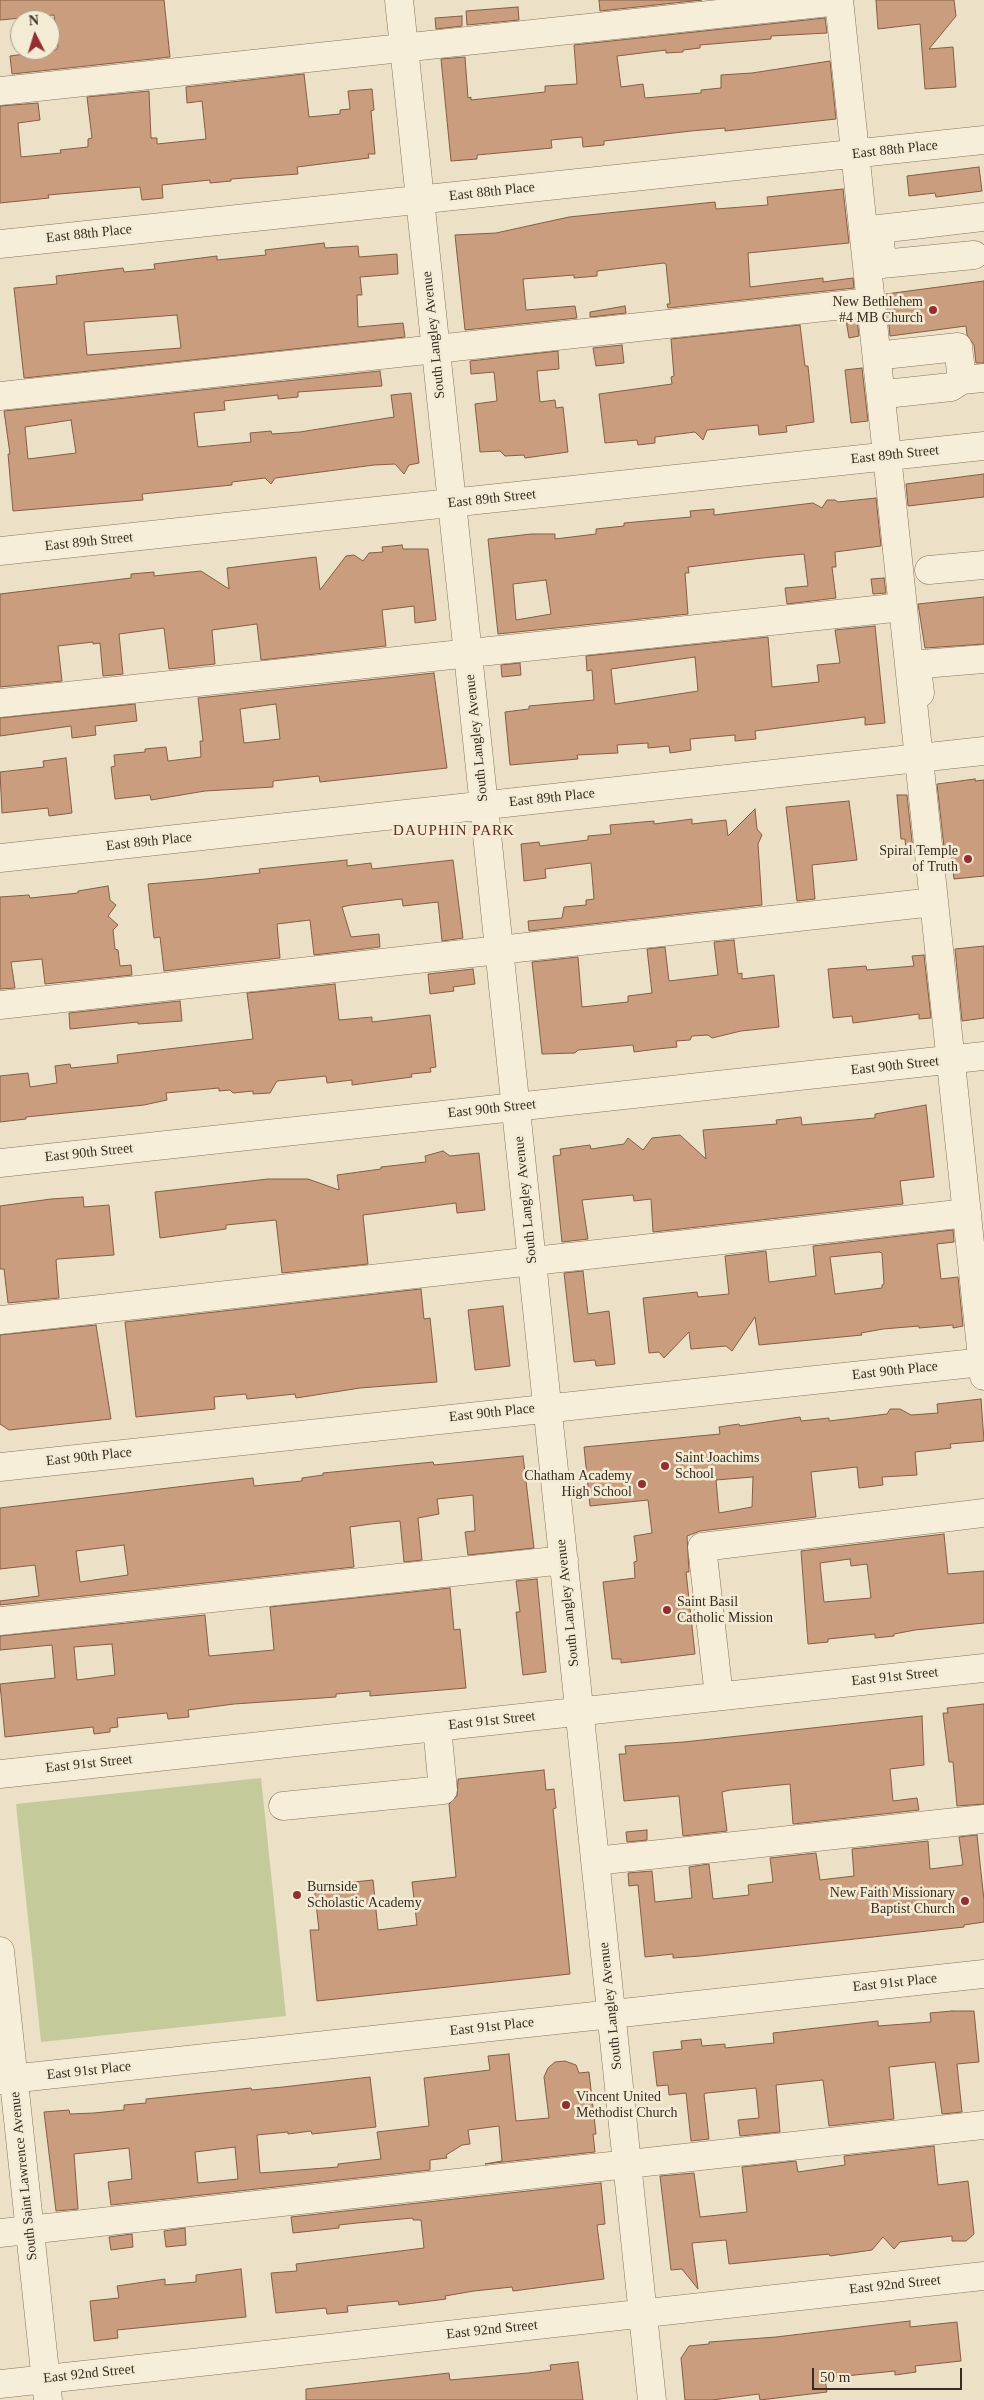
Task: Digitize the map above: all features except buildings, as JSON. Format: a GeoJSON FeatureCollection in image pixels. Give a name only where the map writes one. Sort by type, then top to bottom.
{"type":"FeatureCollection","features":[{"type":"Feature","properties":{"kind":"street","name":"South Langley Avenue"},"geometry":{"type":"LineString","coordinates":[[399,0],[652,2400]]}},
{"type":"Feature","properties":{"kind":"street"},"geometry":{"type":"LineString","coordinates":[[0,91],[839,0],[984,1367]]}},
{"type":"Feature","properties":{"kind":"street","name":"East 88th Place"},"geometry":{"type":"LineString","coordinates":[[0,244],[984,140]]}},
{"type":"Feature","properties":{"kind":"street"},"geometry":{"type":"LineString","coordinates":[[974,255],[882,264],[879,228],[984,217]]}},
{"type":"Feature","properties":{"kind":"street"},"geometry":{"type":"LineString","coordinates":[[0,396],[871,302]]}},
{"type":"Feature","properties":{"kind":"street"},"geometry":{"type":"LineString","coordinates":[[893,354],[958,347],[973,379],[951,387],[896,393]]}},
{"type":"Feature","properties":{"kind":"street","name":"East 89th Street"},"geometry":{"type":"LineString","coordinates":[[0,552],[984,446]]}},
{"type":"Feature","properties":{"kind":"street"},"geometry":{"type":"LineString","coordinates":[[930,570],[984,565]]}},
{"type":"Feature","properties":{"kind":"street"},"geometry":{"type":"LineString","coordinates":[[0,703],[903,607]]}},
{"type":"Feature","properties":{"kind":"street"},"geometry":{"type":"LineString","coordinates":[[915,717],[921,716],[922,711],[917,668],[923,664],[984,659]]}},
{"type":"Feature","properties":{"kind":"street","name":"East 89th Place"},"geometry":{"type":"LineString","coordinates":[[0,858],[984,751]]}},
{"type":"Feature","properties":{"kind":"street"},"geometry":{"type":"LineString","coordinates":[[0,1005],[499,952],[934,902]]}},
{"type":"Feature","properties":{"kind":"street","name":"East 90th Street"},"geometry":{"type":"LineString","coordinates":[[0,1163],[984,1056]]}},
{"type":"Feature","properties":{"kind":"street"},"geometry":{"type":"LineString","coordinates":[[0,1320],[967,1213]]}},
{"type":"Feature","properties":{"kind":"street","name":"East 90th Place"},"geometry":{"type":"LineString","coordinates":[[0,1467],[548,1407],[984,1367]]}},
{"type":"Feature","properties":{"kind":"street"},"geometry":{"type":"LineString","coordinates":[[719,1696],[702,1546],[984,1513]]}},
{"type":"Feature","properties":{"kind":"street"},"geometry":{"type":"LineString","coordinates":[[0,1621],[564,1560]]}},
{"type":"Feature","properties":{"kind":"street","name":"East 91st Street"},"geometry":{"type":"LineString","coordinates":[[0,1774],[984,1668]]}},
{"type":"Feature","properties":{"kind":"street"},"geometry":{"type":"LineString","coordinates":[[283,1806],[444,1790],[437,1726]]}},
{"type":"Feature","properties":{"kind":"street"},"geometry":{"type":"LineString","coordinates":[[595,1860],[984,1819]]}},
{"type":"Feature","properties":{"kind":"street","name":"South Saint Lawrence Avenue"},"geometry":{"type":"LineString","coordinates":[[0,1952],[7,2080],[30,2230],[47,2389]]}},
{"type":"Feature","properties":{"kind":"street","name":"East 91st Place"},"geometry":{"type":"LineString","coordinates":[[7,2080],[984,1974]]}},
{"type":"Feature","properties":{"kind":"street"},"geometry":{"type":"LineString","coordinates":[[0,2233],[984,2125]]}},
{"type":"Feature","properties":{"kind":"street","name":"East 92nd Street"},"geometry":{"type":"LineString","coordinates":[[0,2384],[47,2389],[643,2313],[984,2276]]}},
{"type":"Feature","properties":{"kind":"green space"},"geometry":{"type":"Polygon","coordinates":[[[261,1778],[286,2016],[41,2042],[16,1804],[261,1778]]]}},
{"type":"Feature","properties":{"kind":"place","name":"New Bethlehem #4 MB Church"},"geometry":{"type":"Point","coordinates":[933,310]}},
{"type":"Feature","properties":{"kind":"place","name":"Spiral Temple of Truth"},"geometry":{"type":"Point","coordinates":[968,859]}},
{"type":"Feature","properties":{"kind":"place","name":"Saint Joachims School"},"geometry":{"type":"Point","coordinates":[665,1466]}},
{"type":"Feature","properties":{"kind":"place","name":"Chatham Academy High School"},"geometry":{"type":"Point","coordinates":[642,1484]}},
{"type":"Feature","properties":{"kind":"place","name":"Saint Basil Catholic Mission"},"geometry":{"type":"Point","coordinates":[667,1610]}},
{"type":"Feature","properties":{"kind":"place","name":"Burnside Scholastic Academy"},"geometry":{"type":"Point","coordinates":[297,1895]}},
{"type":"Feature","properties":{"kind":"place","name":"New Faith Missionary Baptist Church"},"geometry":{"type":"Point","coordinates":[965,1901]}},
{"type":"Feature","properties":{"kind":"place","name":"Vincent United Methodist Church"},"geometry":{"type":"Point","coordinates":[566,2105]}},
{"type":"Feature","properties":{"kind":"district","name":"DAUPHIN PARK"},"geometry":{"type":"Point","coordinates":[454,831]}}]}
